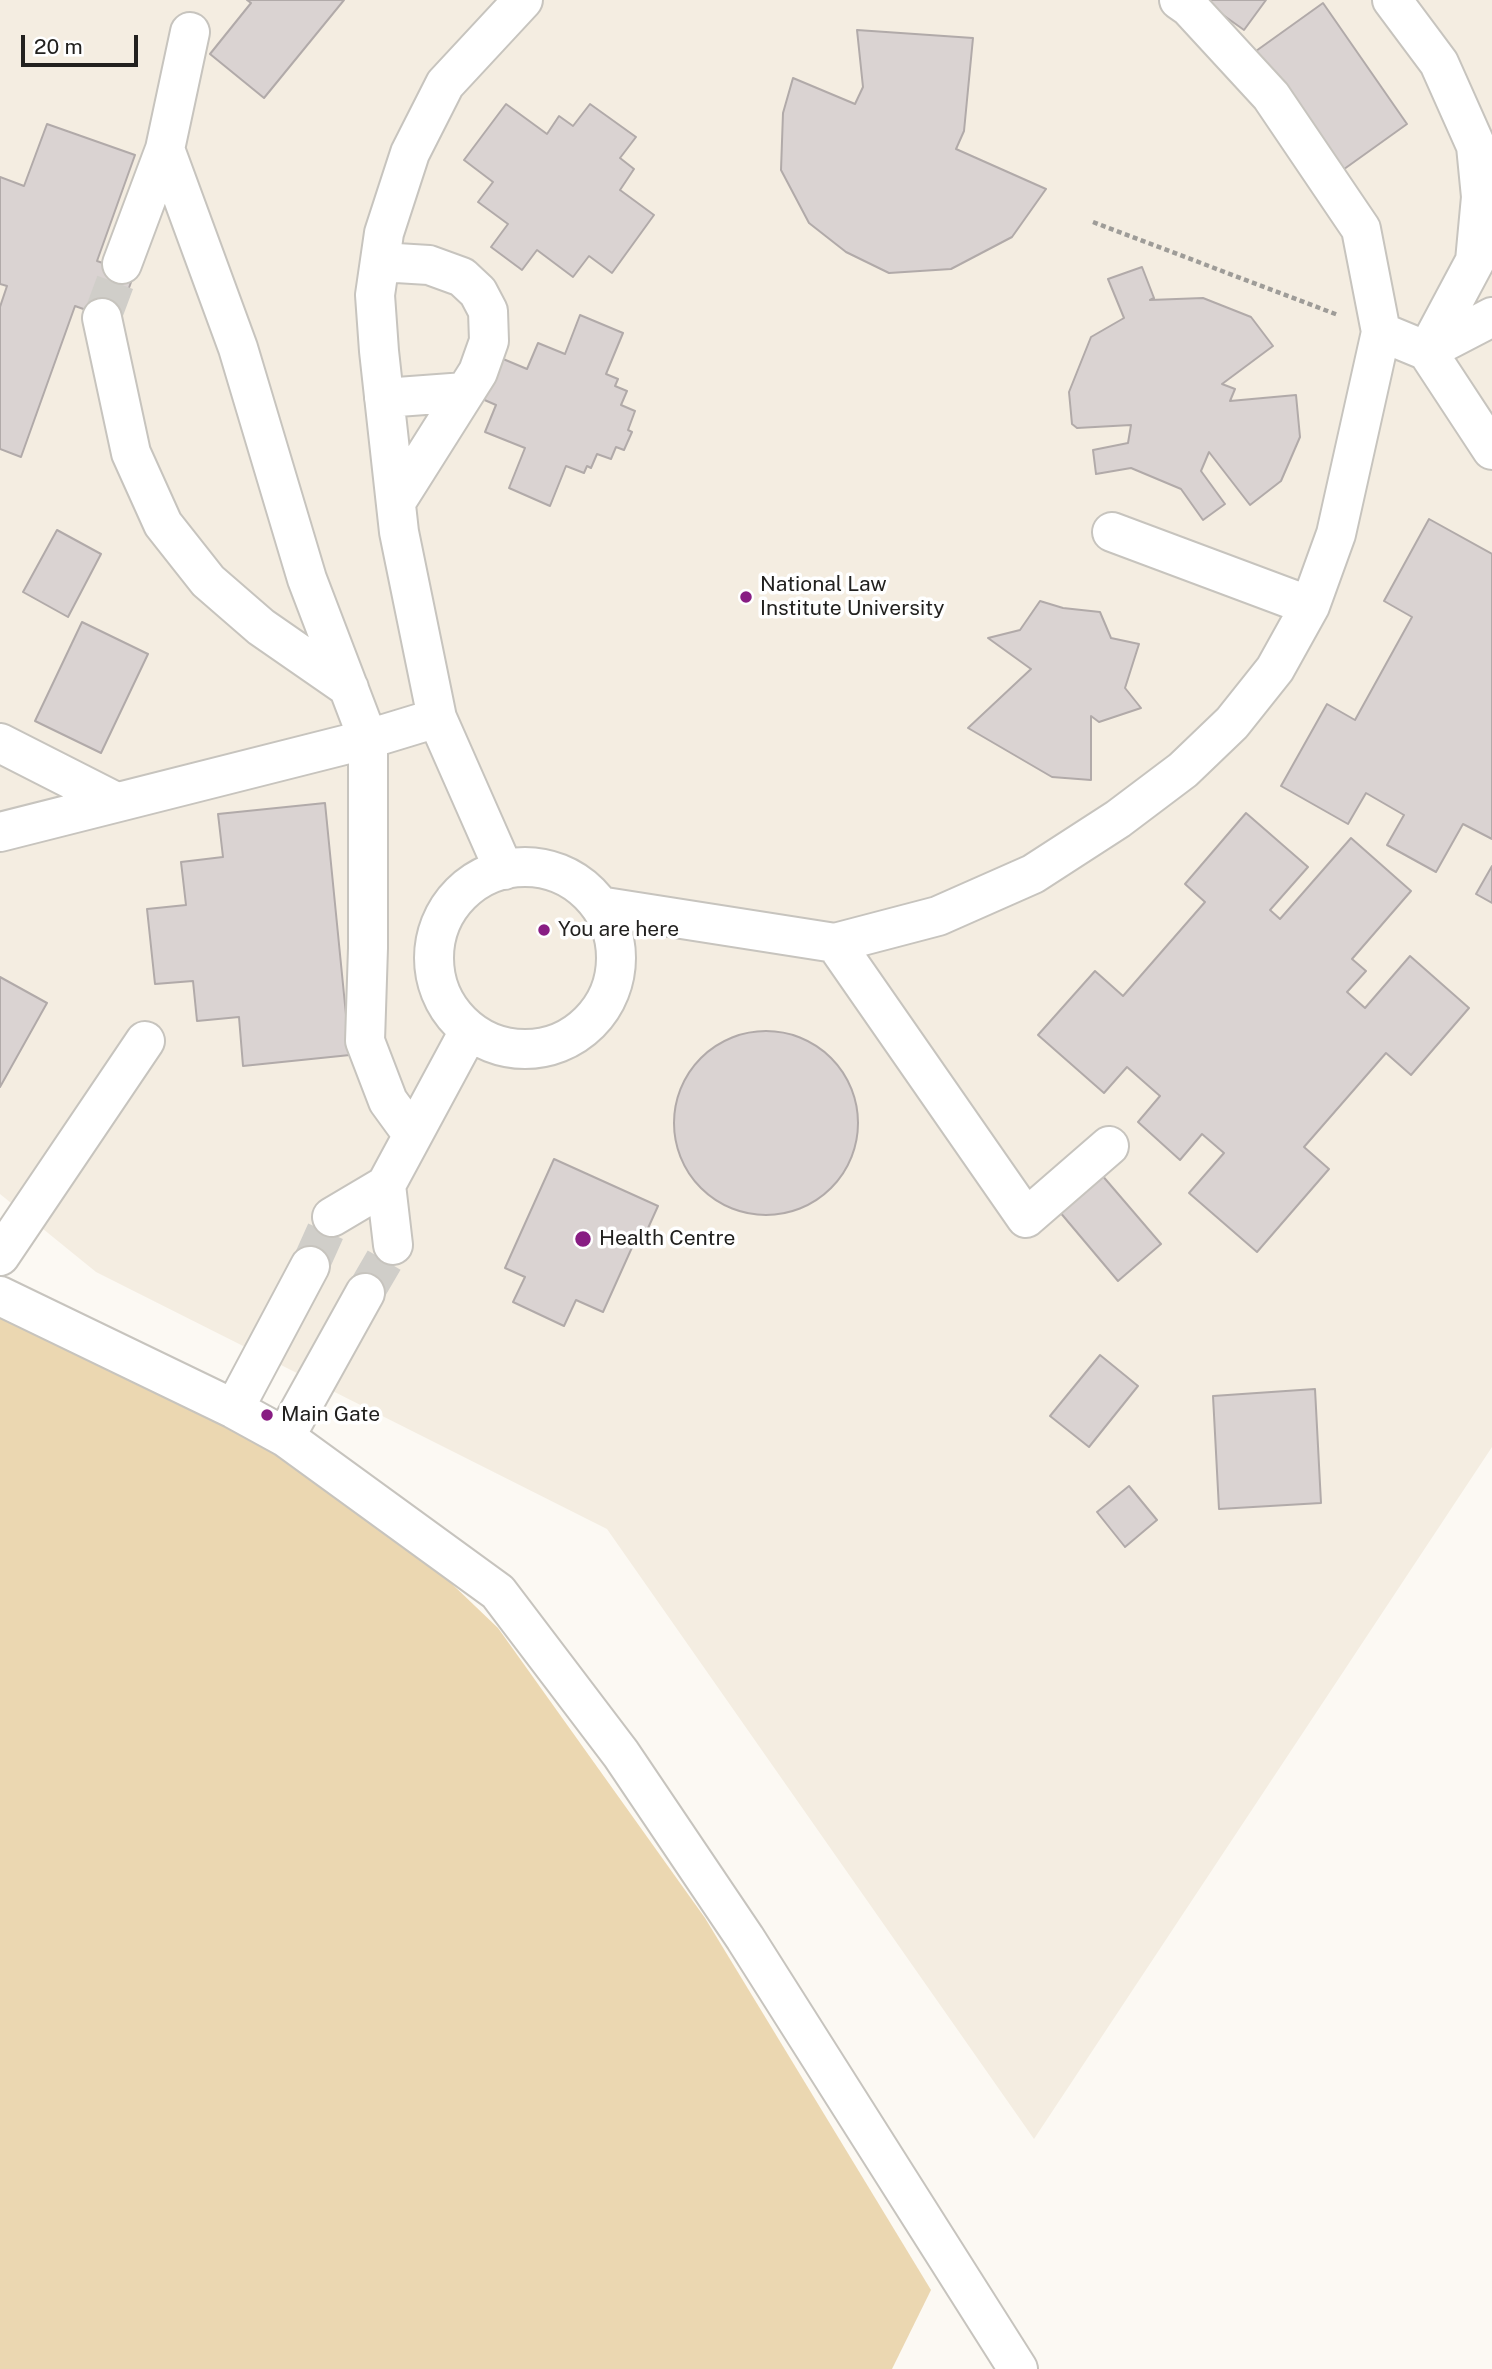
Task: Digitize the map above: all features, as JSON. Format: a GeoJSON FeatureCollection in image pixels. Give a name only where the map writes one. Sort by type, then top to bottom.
{"type":"FeatureCollection","features":[{"type":"Feature","properties":{"kind":"street"},"geometry":{"type":"LineString","coordinates":[[504,870],[437,718],[399,532],[375,295],[384,233],[410,153],[445,84],[523,0]]}},
{"type":"Feature","properties":{"kind":"street"},"geometry":{"type":"LineString","coordinates":[[605,907],[835,943],[938,916],[1033,874],[1118,819],[1183,770],[1232,723],[1275,669],[1310,606],[1336,534],[1381,332],[1361,229],[1271,96],[1189,6],[1179,0]]}},
{"type":"Feature","properties":{"kind":"street"},"geometry":{"type":"LineString","coordinates":[[1392,0],[1439,63],[1476,146],[1481,197],[1475,261],[1427,351]]}},
{"type":"Feature","properties":{"kind":"street"},"geometry":{"type":"LineString","coordinates":[[122,264],[165,149],[190,32]]}},
{"type":"Feature","properties":{"kind":"street"},"geometry":{"type":"LineString","coordinates":[[165,149],[238,348],[307,579],[368,739],[365,1041],[388,1101],[412,1134]]}},
{"type":"Feature","properties":{"kind":"street"},"geometry":{"type":"LineString","coordinates":[[380,262],[429,265],[462,276],[478,292],[488,311],[489,341],[478,372],[396,502]]}},
{"type":"Feature","properties":{"kind":"street"},"geometry":{"type":"LineString","coordinates":[[102,317],[131,453],[163,524],[208,581],[261,627],[349,688]]}},
{"type":"Feature","properties":{"kind":"street"},"geometry":{"type":"LineString","coordinates":[[1427,351],[1492,317]]}},
{"type":"Feature","properties":{"kind":"street"},"geometry":{"type":"LineString","coordinates":[[1381,332],[1427,351],[1492,450]]}},
{"type":"Feature","properties":{"kind":"street"},"geometry":{"type":"LineString","coordinates":[[384,398],[465,392]]}},
{"type":"Feature","properties":{"kind":"street"},"geometry":{"type":"LineString","coordinates":[[1112,532],[1310,606]]}},
{"type":"Feature","properties":{"kind":"street"},"geometry":{"type":"LineString","coordinates":[[0,832],[368,739],[437,718]]}},
{"type":"Feature","properties":{"kind":"street"},"geometry":{"type":"LineString","coordinates":[[0,743],[116,802]]}},
{"type":"Feature","properties":{"kind":"street"},"geometry":{"type":"LineString","coordinates":[[519,867],[543,868],[566,876],[587,890],[605,907],[613,932],[615,969],[604,1004],[591,1022],[574,1036],[554,1046],[532,1050],[509,1049],[488,1042],[469,1031],[454,1016],[441,994],[434,970],[435,946],[442,922],[455,901],[473,884],[494,872],[504,870],[519,867]]}},
{"type":"Feature","properties":{"kind":"street"},"geometry":{"type":"LineString","coordinates":[[835,943],[1026,1218],[1108,1146]]}},
{"type":"Feature","properties":{"kind":"street"},"geometry":{"type":"LineString","coordinates":[[332,1217],[386,1185],[469,1031]]}},
{"type":"Feature","properties":{"kind":"street"},"geometry":{"type":"LineString","coordinates":[[0,1256],[145,1041]]}},
{"type":"Feature","properties":{"kind":"street"},"geometry":{"type":"LineString","coordinates":[[386,1185],[393,1245]]}},
{"type":"Feature","properties":{"kind":"street"},"geometry":{"type":"LineString","coordinates":[[234,1409],[310,1266]]}},
{"type":"Feature","properties":{"kind":"street"},"geometry":{"type":"LineString","coordinates":[[285,1437],[365,1293]]}},
{"type":"Feature","properties":{"kind":"street"},"geometry":{"type":"LineString","coordinates":[[0,1296],[234,1409],[285,1437],[498,1591],[621,1754],[746,1938],[1018,2369]]}},
{"type":"Feature","properties":{"kind":"path"},"geometry":{"type":"LineString","coordinates":[[1093,222],[1381,332]]}},
{"type":"Feature","properties":{"kind":"shaded area","name":"National Law Institute University"},"geometry":{"type":"Polygon","coordinates":[[[0,0],[1492,0],[1492,1447],[1034,2139],[607,1529],[96,1272],[0,1194],[0,0]]]}},
{"type":"Feature","properties":{"kind":"shaded area"},"geometry":{"type":"Polygon","coordinates":[[[0,1295],[313,1451],[498,1628],[705,1918],[931,2290],[892,2369],[0,2369],[0,1295]]]}},
{"type":"Feature","properties":{"kind":"building"},"geometry":{"type":"Polygon","coordinates":[[[247,0],[344,0],[264,98],[210,54],[251,3],[247,0]]]}},
{"type":"Feature","properties":{"kind":"building"},"geometry":{"type":"Polygon","coordinates":[[[1202,0],[1266,0],[1244,30],[1202,0]]]}},
{"type":"Feature","properties":{"kind":"building"},"geometry":{"type":"Polygon","coordinates":[[[1323,3],[1407,124],[1340,172],[1256,51],[1323,3]]]}},
{"type":"Feature","properties":{"kind":"building"},"geometry":{"type":"Polygon","coordinates":[[[857,30],[973,38],[964,131],[956,149],[1046,189],[1012,237],[951,269],[889,273],[846,252],[809,223],[781,170],[783,113],[793,78],[855,104],[863,87],[857,30]]]}},
{"type":"Feature","properties":{"kind":"building"},"geometry":{"type":"Polygon","coordinates":[[[506,104],[547,134],[559,116],[573,126],[590,104],[636,137],[620,158],[634,169],[620,190],[654,215],[612,273],[589,256],[573,277],[537,250],[522,270],[491,247],[508,224],[478,202],[493,182],[464,160],[506,104]]]}},
{"type":"Feature","properties":{"kind":"building"},"geometry":{"type":"Polygon","coordinates":[[[47,124],[135,155],[97,261],[134,274],[117,321],[75,306],[21,457],[0,449],[0,307],[7,286],[0,284],[0,177],[24,186],[47,124]]]}},
{"type":"Feature","properties":{"kind":"building"},"geometry":{"type":"Polygon","coordinates":[[[1142,267],[1154,298],[1150,300],[1203,298],[1251,317],[1273,346],[1222,384],[1235,389],[1230,401],[1296,395],[1300,437],[1281,481],[1250,505],[1209,452],[1201,471],[1225,504],[1203,520],[1181,489],[1131,468],[1096,474],[1093,450],[1128,443],[1131,425],[1077,428],[1072,424],[1069,392],[1091,337],[1124,318],[1108,279],[1142,267]]]}},
{"type":"Feature","properties":{"kind":"building"},"geometry":{"type":"Polygon","coordinates":[[[580,315],[623,333],[606,374],[618,379],[615,386],[627,391],[621,405],[635,411],[628,430],[632,432],[624,450],[616,447],[611,459],[597,454],[591,468],[587,466],[584,473],[566,466],[550,506],[509,488],[525,448],[485,432],[496,405],[480,398],[496,356],[527,369],[538,343],[565,354],[580,315]]]}},
{"type":"Feature","properties":{"kind":"building"},"geometry":{"type":"Polygon","coordinates":[[[1429,519],[1492,554],[1492,839],[1463,824],[1436,872],[1387,845],[1404,815],[1366,793],[1348,824],[1281,786],[1327,704],[1355,720],[1412,617],[1384,601],[1429,519]]]}},
{"type":"Feature","properties":{"kind":"building"},"geometry":{"type":"Polygon","coordinates":[[[57,530],[101,554],[68,617],[23,592],[57,530]]]}},
{"type":"Feature","properties":{"kind":"building"},"geometry":{"type":"Polygon","coordinates":[[[1040,601],[1063,608],[1100,612],[1111,638],[1139,644],[1125,688],[1141,708],[1099,722],[1091,716],[1091,780],[1052,777],[968,728],[1031,669],[988,638],[1020,630],[1040,601]]]}},
{"type":"Feature","properties":{"kind":"building"},"geometry":{"type":"Polygon","coordinates":[[[82,622],[148,654],[101,753],[35,721],[82,622]]]}},
{"type":"Feature","properties":{"kind":"building"},"geometry":{"type":"Polygon","coordinates":[[[325,803],[350,1055],[243,1066],[239,1017],[197,1021],[193,981],[155,984],[147,909],[186,905],[181,862],[223,857],[218,814],[325,803]]]}},
{"type":"Feature","properties":{"kind":"building"},"geometry":{"type":"Polygon","coordinates":[[[1246,813],[1308,867],[1270,910],[1280,919],[1351,838],[1411,891],[1352,959],[1366,971],[1347,992],[1365,1008],[1410,956],[1469,1008],[1411,1075],[1386,1053],[1304,1147],[1329,1169],[1257,1252],[1189,1193],[1224,1153],[1202,1134],[1180,1160],[1138,1122],[1160,1096],[1127,1067],[1104,1093],[1038,1035],[1095,971],[1123,996],[1205,902],[1185,884],[1246,813]]]}},
{"type":"Feature","properties":{"kind":"building"},"geometry":{"type":"Polygon","coordinates":[[[1492,866],[1492,903],[1476,894],[1492,866]]]}},
{"type":"Feature","properties":{"kind":"building"},"geometry":{"type":"Polygon","coordinates":[[[0,977],[47,1003],[0,1087],[0,977]]]}},
{"type":"Feature","properties":{"kind":"building"},"geometry":{"type":"Polygon","coordinates":[[[766,1031],[784,1032],[801,1038],[817,1046],[831,1058],[843,1072],[851,1088],[857,1105],[857,1141],[851,1158],[843,1174],[831,1188],[817,1200],[801,1208],[784,1214],[766,1215],[748,1214],[731,1208],[715,1200],[701,1188],[689,1174],[681,1158],[675,1141],[674,1123],[675,1105],[681,1088],[689,1072],[701,1058],[715,1046],[731,1038],[748,1032],[766,1031]]]}},
{"type":"Feature","properties":{"kind":"building"},"geometry":{"type":"Polygon","coordinates":[[[554,1159],[658,1206],[640,1246],[634,1243],[603,1312],[576,1300],[564,1326],[513,1302],[525,1277],[505,1268],[554,1159]]]}},
{"type":"Feature","properties":{"kind":"building"},"geometry":{"type":"Polygon","coordinates":[[[1101,1174],[1161,1244],[1118,1281],[1059,1211],[1101,1174]]]}},
{"type":"Feature","properties":{"kind":"building"},"geometry":{"type":"Polygon","coordinates":[[[1100,1355],[1138,1386],[1089,1447],[1050,1416],[1100,1355]]]}},
{"type":"Feature","properties":{"kind":"building"},"geometry":{"type":"Polygon","coordinates":[[[1315,1389],[1321,1503],[1219,1509],[1213,1396],[1315,1389]]]}},
{"type":"Feature","properties":{"kind":"building"},"geometry":{"type":"Polygon","coordinates":[[[1129,1486],[1157,1520],[1125,1547],[1097,1512],[1129,1486]]]}},
{"type":"Feature","properties":{"kind":"tunnel"},"geometry":{"type":"LineString","coordinates":[[102,318],[122,264]]}},
{"type":"Feature","properties":{"kind":"tunnel"},"geometry":{"type":"LineString","coordinates":[[310,1266],[332,1217]]}},
{"type":"Feature","properties":{"kind":"tunnel"},"geometry":{"type":"LineString","coordinates":[[365,1293],[393,1245]]}},
{"type":"Feature","properties":{"kind":"place","name":"National Law Institute University"},"geometry":{"type":"Point","coordinates":[746,597]}},
{"type":"Feature","properties":{"kind":"place","name":"You are here"},"geometry":{"type":"Point","coordinates":[544,930]}},
{"type":"Feature","properties":{"kind":"place","name":"Health Centre"},"geometry":{"type":"Point","coordinates":[583,1239]}},
{"type":"Feature","properties":{"kind":"place","name":"Main Gate"},"geometry":{"type":"Point","coordinates":[267,1415]}}]}
